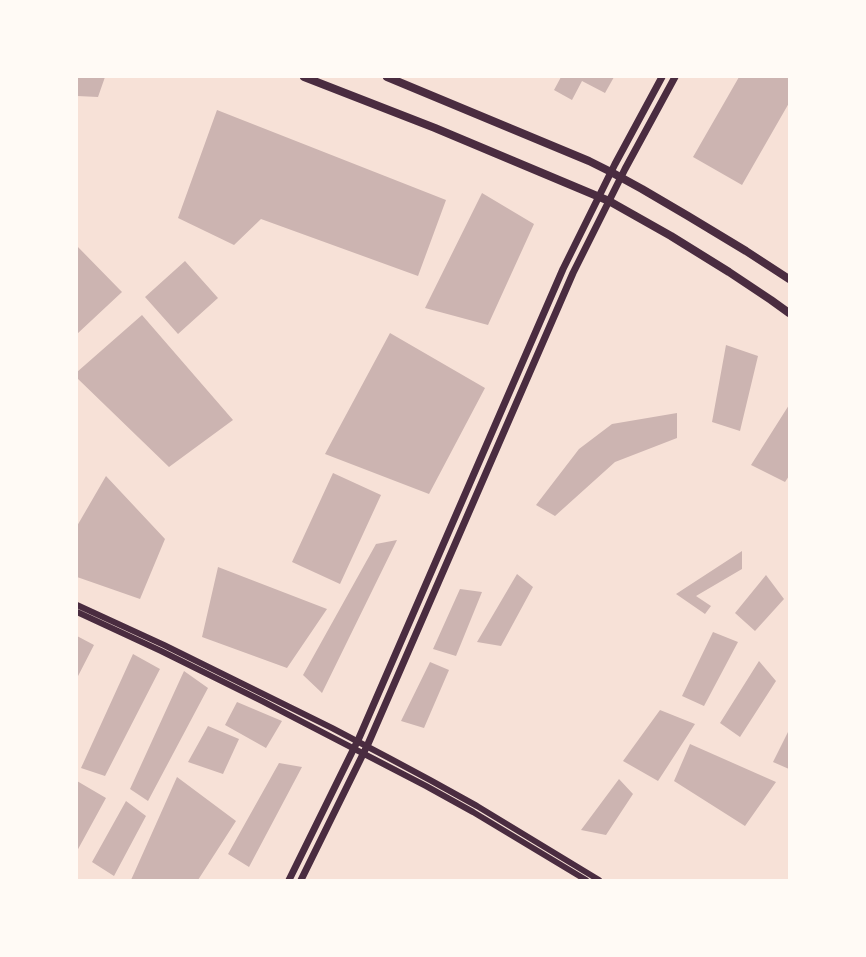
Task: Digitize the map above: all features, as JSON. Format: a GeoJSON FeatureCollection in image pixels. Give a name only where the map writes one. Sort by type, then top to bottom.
{"type":"FeatureCollection","features":[{"type":"Feature","properties":{"kind":"main road"},"geometry":{"type":"LineString","coordinates":[[304,77],[435,128],[609,201],[671,236],[747,284],[789,313]]}},
{"type":"Feature","properties":{"kind":"main road"},"geometry":{"type":"LineString","coordinates":[[387,77],[567,152],[621,177],[746,251],[789,279]]}},
{"type":"Feature","properties":{"kind":"main road"},"geometry":{"type":"LineString","coordinates":[[289,880],[356,745],[563,269],[611,172],[662,77]]}},
{"type":"Feature","properties":{"kind":"main road"},"geometry":{"type":"LineString","coordinates":[[301,880],[365,750],[573,274],[621,177],[675,77]]}},
{"type":"Feature","properties":{"kind":"street"},"geometry":{"type":"LineString","coordinates":[[77,605],[164,645],[356,745],[473,812],[586,880]]}},
{"type":"Feature","properties":{"kind":"street"},"geometry":{"type":"LineString","coordinates":[[77,612],[168,654],[356,745]]}},
{"type":"Feature","properties":{"kind":"street"},"geometry":{"type":"LineString","coordinates":[[365,750],[430,780],[470,802],[599,880]]}},
{"type":"Feature","properties":{"kind":"building"},"geometry":{"type":"Polygon","coordinates":[[[77,77],[105,77],[98,97],[77,96],[77,77]]]}},
{"type":"Feature","properties":{"kind":"building"},"geometry":{"type":"Polygon","coordinates":[[[561,77],[614,77],[605,93],[582,81],[572,100],[554,90],[561,77]]]}},
{"type":"Feature","properties":{"kind":"building"},"geometry":{"type":"Polygon","coordinates":[[[739,77],[789,77],[789,103],[742,185],[693,157],[739,77]]]}},
{"type":"Feature","properties":{"kind":"building"},"geometry":{"type":"Polygon","coordinates":[[[217,110],[446,200],[418,276],[261,219],[234,245],[178,218],[217,110]]]}},
{"type":"Feature","properties":{"kind":"building"},"geometry":{"type":"Polygon","coordinates":[[[482,193],[534,224],[488,325],[425,308],[482,193]]]}},
{"type":"Feature","properties":{"kind":"building"},"geometry":{"type":"Polygon","coordinates":[[[77,246],[122,292],[77,334],[77,246]]]}},
{"type":"Feature","properties":{"kind":"building"},"geometry":{"type":"Polygon","coordinates":[[[185,261],[218,298],[178,334],[145,297],[185,261]]]}},
{"type":"Feature","properties":{"kind":"building"},"geometry":{"type":"Polygon","coordinates":[[[142,315],[233,420],[169,467],[77,378],[77,372],[142,315]]]}},
{"type":"Feature","properties":{"kind":"building"},"geometry":{"type":"Polygon","coordinates":[[[390,333],[485,388],[429,494],[325,454],[390,333]]]}},
{"type":"Feature","properties":{"kind":"building"},"geometry":{"type":"Polygon","coordinates":[[[726,345],[758,356],[740,431],[712,422],[726,345]]]}},
{"type":"Feature","properties":{"kind":"building"},"geometry":{"type":"Polygon","coordinates":[[[789,405],[789,476],[785,482],[751,465],[789,405]]]}},
{"type":"Feature","properties":{"kind":"building"},"geometry":{"type":"Polygon","coordinates":[[[677,413],[677,438],[615,462],[555,516],[536,505],[579,449],[612,424],[677,413]]]}},
{"type":"Feature","properties":{"kind":"building"},"geometry":{"type":"Polygon","coordinates":[[[333,473],[381,495],[340,584],[292,562],[333,473]]]}},
{"type":"Feature","properties":{"kind":"building"},"geometry":{"type":"Polygon","coordinates":[[[106,476],[165,539],[140,599],[77,577],[77,526],[106,476]]]}},
{"type":"Feature","properties":{"kind":"building"},"geometry":{"type":"Polygon","coordinates":[[[397,540],[322,693],[303,675],[376,544],[397,540]]]}},
{"type":"Feature","properties":{"kind":"building"},"geometry":{"type":"Polygon","coordinates":[[[742,551],[742,569],[696,596],[711,606],[705,614],[676,594],[742,551]]]}},
{"type":"Feature","properties":{"kind":"building"},"geometry":{"type":"Polygon","coordinates":[[[218,567],[327,609],[287,668],[202,637],[218,567]]]}},
{"type":"Feature","properties":{"kind":"building"},"geometry":{"type":"Polygon","coordinates":[[[517,574],[533,587],[501,646],[477,642],[517,574]]]}},
{"type":"Feature","properties":{"kind":"building"},"geometry":{"type":"Polygon","coordinates":[[[766,575],[784,599],[755,631],[735,613],[766,575]]]}},
{"type":"Feature","properties":{"kind":"building"},"geometry":{"type":"Polygon","coordinates":[[[460,589],[482,592],[456,656],[433,649],[460,589]]]}},
{"type":"Feature","properties":{"kind":"building"},"geometry":{"type":"Polygon","coordinates":[[[713,632],[738,642],[704,706],[682,696],[713,632]]]}},
{"type":"Feature","properties":{"kind":"building"},"geometry":{"type":"Polygon","coordinates":[[[77,636],[94,645],[77,678],[77,636]]]}},
{"type":"Feature","properties":{"kind":"building"},"geometry":{"type":"Polygon","coordinates":[[[133,654],[160,669],[105,776],[81,768],[133,654]]]}},
{"type":"Feature","properties":{"kind":"building"},"geometry":{"type":"Polygon","coordinates":[[[759,661],[776,681],[740,737],[720,723],[759,661]]]}},
{"type":"Feature","properties":{"kind":"building"},"geometry":{"type":"Polygon","coordinates":[[[430,662],[449,670],[424,728],[401,721],[430,662]]]}},
{"type":"Feature","properties":{"kind":"building"},"geometry":{"type":"Polygon","coordinates":[[[184,671],[208,688],[148,801],[130,789],[184,671]]]}},
{"type":"Feature","properties":{"kind":"building"},"geometry":{"type":"Polygon","coordinates":[[[237,702],[282,721],[266,748],[225,725],[237,702]]]}},
{"type":"Feature","properties":{"kind":"building"},"geometry":{"type":"Polygon","coordinates":[[[660,710],[695,724],[658,781],[623,761],[660,710]]]}},
{"type":"Feature","properties":{"kind":"building"},"geometry":{"type":"Polygon","coordinates":[[[208,726],[239,739],[223,774],[188,762],[208,726]]]}},
{"type":"Feature","properties":{"kind":"building"},"geometry":{"type":"Polygon","coordinates":[[[789,730],[789,769],[773,762],[789,730]]]}},
{"type":"Feature","properties":{"kind":"building"},"geometry":{"type":"Polygon","coordinates":[[[690,744],[776,782],[745,826],[674,781],[690,744]]]}},
{"type":"Feature","properties":{"kind":"building"},"geometry":{"type":"Polygon","coordinates":[[[279,763],[302,767],[249,867],[228,854],[279,763]]]}},
{"type":"Feature","properties":{"kind":"building"},"geometry":{"type":"Polygon","coordinates":[[[177,777],[236,821],[198,880],[131,880],[177,777]]]}},
{"type":"Feature","properties":{"kind":"building"},"geometry":{"type":"Polygon","coordinates":[[[619,779],[633,794],[606,835],[581,830],[619,779]]]}},
{"type":"Feature","properties":{"kind":"building"},"geometry":{"type":"Polygon","coordinates":[[[77,781],[106,798],[77,851],[77,781]]]}},
{"type":"Feature","properties":{"kind":"building"},"geometry":{"type":"Polygon","coordinates":[[[126,801],[146,816],[114,876],[92,862],[126,801]]]}}]}
